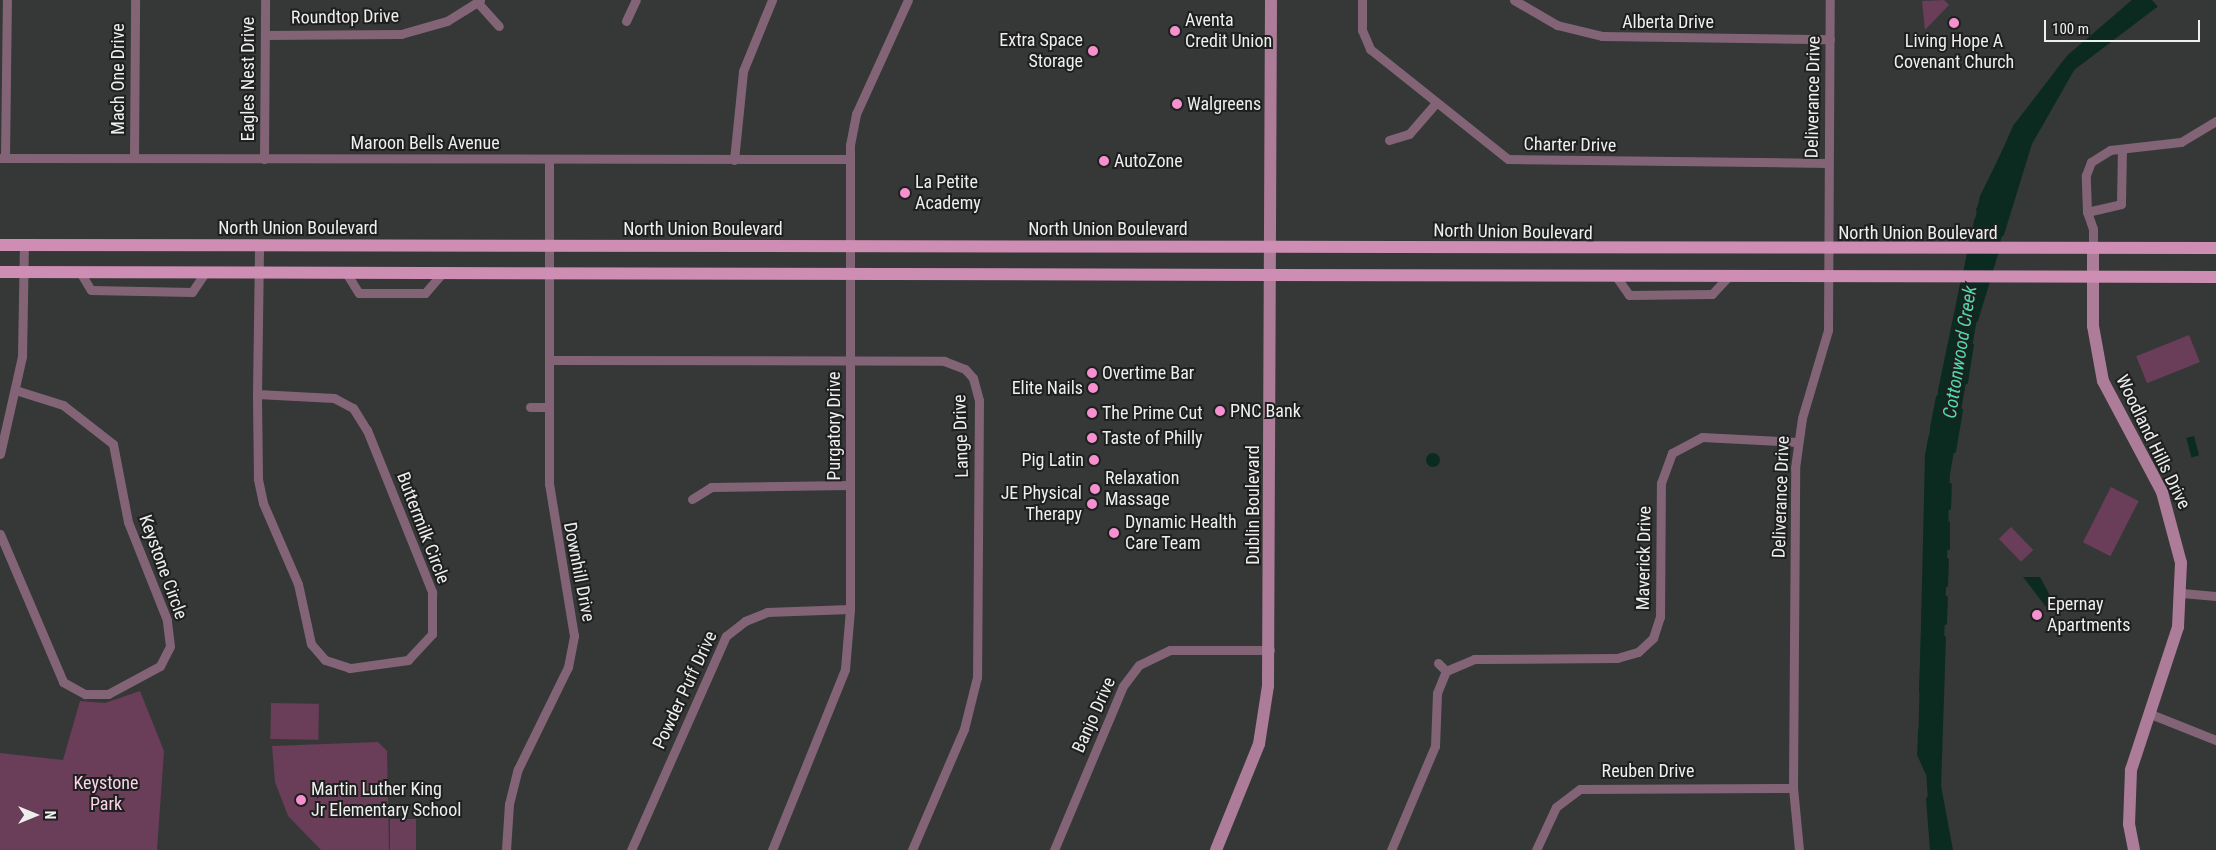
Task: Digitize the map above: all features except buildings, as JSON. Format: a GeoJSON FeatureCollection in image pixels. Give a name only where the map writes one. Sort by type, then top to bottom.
{"type":"FeatureCollection","features":[{"type":"Feature","properties":{"kind":"main road","name":"Dublin Boulevard"},"geometry":{"type":"LineString","coordinates":[[1216,850],[1259,744],[1270,650],[1270,0]]}},
{"type":"Feature","properties":{"kind":"main road","name":"North Union Boulevard"},"geometry":{"type":"LineString","coordinates":[[0,245],[1271,246],[1828,250],[2216,248]]}},
{"type":"Feature","properties":{"kind":"main road","name":"Woodland Hills Drive"},"geometry":{"type":"LineString","coordinates":[[2093,250],[2093,326],[2103,381],[2166,500],[2179,546],[2182,593],[2174,646],[2148,714],[2130,781],[2134,850]]}},
{"type":"Feature","properties":{"kind":"main road"},"geometry":{"type":"LineString","coordinates":[[0,272],[259,270],[549,272],[1271,271],[1729,276],[2216,277]]}},
{"type":"Feature","properties":{"kind":"street"},"geometry":{"type":"LineString","coordinates":[[3,158],[7,0]]}},
{"type":"Feature","properties":{"kind":"street","name":"Mach One Drive"},"geometry":{"type":"LineString","coordinates":[[134,158],[135,0]]}},
{"type":"Feature","properties":{"kind":"street","name":"Eagles Nest Drive"},"geometry":{"type":"LineString","coordinates":[[264,159],[265,0]]}},
{"type":"Feature","properties":{"kind":"street"},"geometry":{"type":"LineString","coordinates":[[626,22],[636,0]]}},
{"type":"Feature","properties":{"kind":"street"},"geometry":{"type":"LineString","coordinates":[[734,160],[743,71],[772,0]]}},
{"type":"Feature","properties":{"kind":"street","name":"Purgatory Drive"},"geometry":{"type":"LineString","coordinates":[[772,850],[840,684],[850,609],[850,159],[856,114],[908,0]]}},
{"type":"Feature","properties":{"kind":"street","name":"Charter Drive"},"geometry":{"type":"LineString","coordinates":[[1362,0],[1362,30],[1370,50],[1435,104],[1500,154],[1518,161],[1828,163]]}},
{"type":"Feature","properties":{"kind":"street","name":"Alberta Drive"},"geometry":{"type":"LineString","coordinates":[[1514,0],[1557,25],[1602,36],[1830,39]]}},
{"type":"Feature","properties":{"kind":"street","name":"Deliverance Drive"},"geometry":{"type":"LineString","coordinates":[[1799,850],[1793,788],[1798,442],[1827,336],[1830,0]]}},
{"type":"Feature","properties":{"kind":"street","name":"Roundtop Drive"},"geometry":{"type":"LineString","coordinates":[[265,34],[401,34],[447,21],[479,1],[500,26]]}},
{"type":"Feature","properties":{"kind":"street"},"geometry":{"type":"LineString","coordinates":[[1389,140],[1409,134],[1435,104]]}},
{"type":"Feature","properties":{"kind":"street"},"geometry":{"type":"LineString","coordinates":[[2093,250],[2093,229],[2087,212],[2086,175],[2091,162],[2099,154],[2122,149],[2181,142],[2216,121]]}},
{"type":"Feature","properties":{"kind":"street"},"geometry":{"type":"LineString","coordinates":[[2087,212],[2121,204],[2122,149]]}},
{"type":"Feature","properties":{"kind":"street","name":"Maroon Bells Avenue"},"geometry":{"type":"LineString","coordinates":[[3,158],[850,159]]}},
{"type":"Feature","properties":{"kind":"street","name":"Downhill Drive"},"geometry":{"type":"LineString","coordinates":[[506,850],[508,804],[518,769],[568,667],[574,636],[550,500],[549,159]]}},
{"type":"Feature","properties":{"kind":"street"},"geometry":{"type":"LineString","coordinates":[[0,454],[24,345],[24,246]]}},
{"type":"Feature","properties":{"kind":"street","name":"Buttermilk Circle"},"geometry":{"type":"LineString","coordinates":[[257,394],[334,398],[353,408],[367,430],[432,592],[432,634],[408,660],[350,668],[325,660],[311,644],[298,584],[260,490],[257,394],[259,246]]}},
{"type":"Feature","properties":{"kind":"street"},"geometry":{"type":"LineString","coordinates":[[80,272],[91,290],[192,292],[206,271]]}},
{"type":"Feature","properties":{"kind":"street"},"geometry":{"type":"LineString","coordinates":[[344,271],[359,292],[426,293],[444,271]]}},
{"type":"Feature","properties":{"kind":"street"},"geometry":{"type":"LineString","coordinates":[[1616,275],[1629,295],[1712,294],[1729,276]]}},
{"type":"Feature","properties":{"kind":"street","name":"Lange Drive"},"geometry":{"type":"LineString","coordinates":[[550,360],[850,359],[955,363],[973,378],[979,400],[977,677],[964,729],[912,850]]}},
{"type":"Feature","properties":{"kind":"street","name":"Keystone Circle"},"geometry":{"type":"LineString","coordinates":[[0,534],[62,682],[85,694],[108,694],[160,666],[170,646],[167,620],[128,522],[113,444],[63,405],[15,390]]}},
{"type":"Feature","properties":{"kind":"street"},"geometry":{"type":"LineString","coordinates":[[530,408],[549,407]]}},
{"type":"Feature","properties":{"kind":"street","name":"Maverick Drive"},"geometry":{"type":"LineString","coordinates":[[1446,671],[1484,658],[1617,658],[1638,652],[1653,638],[1660,617],[1661,483],[1672,453],[1702,437],[1798,442]]}},
{"type":"Feature","properties":{"kind":"street"},"geometry":{"type":"LineString","coordinates":[[692,499],[711,487],[850,486]]}},
{"type":"Feature","properties":{"kind":"street"},"geometry":{"type":"LineString","coordinates":[[2182,593],[2216,596]]}},
{"type":"Feature","properties":{"kind":"street","name":"Powder Puff Drive"},"geometry":{"type":"LineString","coordinates":[[632,850],[726,636],[744,621],[767,612],[850,609]]}},
{"type":"Feature","properties":{"kind":"street","name":"Banjo Drive"},"geometry":{"type":"LineString","coordinates":[[1054,850],[1124,686],[1139,665],[1170,650],[1270,650]]}},
{"type":"Feature","properties":{"kind":"street"},"geometry":{"type":"LineString","coordinates":[[1391,850],[1434,746],[1437,693],[1446,671],[1438,663]]}},
{"type":"Feature","properties":{"kind":"street"},"geometry":{"type":"LineString","coordinates":[[2148,714],[2216,740]]}},
{"type":"Feature","properties":{"kind":"street","name":"Reuben Drive"},"geometry":{"type":"LineString","coordinates":[[1536,850],[1556,806],[1580,790],[1793,788]]}},
{"type":"Feature","properties":{"kind":"green space"},"geometry":{"type":"Polygon","coordinates":[[[1944,0],[1949,5],[1925,30],[1922,1],[1944,0]]]}},
{"type":"Feature","properties":{"kind":"green space"},"geometry":{"type":"Polygon","coordinates":[[[2189,335],[2200,362],[2147,383],[2136,356],[2189,335]]]}},
{"type":"Feature","properties":{"kind":"green space"},"geometry":{"type":"Polygon","coordinates":[[[2111,487],[2139,501],[2110,556],[2083,542],[2111,487]]]}},
{"type":"Feature","properties":{"kind":"green space"},"geometry":{"type":"Polygon","coordinates":[[[2011,527],[2033,550],[2021,562],[1999,539],[2011,527]]]}},
{"type":"Feature","properties":{"kind":"green space","name":"Keystone Park"},"geometry":{"type":"Polygon","coordinates":[[[140,691],[164,751],[157,850],[0,850],[0,753],[63,760],[80,701],[105,703],[140,691]]]}},
{"type":"Feature","properties":{"kind":"green space"},"geometry":{"type":"Polygon","coordinates":[[[271,703],[319,704],[318,740],[270,739],[271,703]]]}},
{"type":"Feature","properties":{"kind":"green space"},"geometry":{"type":"Polygon","coordinates":[[[378,742],[387,751],[389,850],[321,850],[288,816],[275,782],[272,746],[378,742]]]}},
{"type":"Feature","properties":{"kind":"green space"},"geometry":{"type":"Polygon","coordinates":[[[390,819],[416,819],[416,850],[390,850],[390,819]]]}},
{"type":"Feature","properties":{"kind":"water"},"geometry":{"type":"Polygon","coordinates":[[[2133,0],[2150,0],[2155,6],[2073,68],[2030,143],[1977,319],[1950,474],[1939,785],[1951,850],[1931,850],[1926,769],[1918,754],[1925,454],[1980,196],[2014,127],[2068,56],[2133,0]]]}},
{"type":"Feature","properties":{"kind":"water"},"geometry":{"type":"Polygon","coordinates":[[[2194,436],[2199,455],[2191,457],[2186,438],[2194,436]]]}},
{"type":"Feature","properties":{"kind":"water"},"geometry":{"type":"Polygon","coordinates":[[[1433,453],[1438,455],[1440,460],[1438,465],[1433,467],[1428,465],[1426,460],[1428,455],[1433,453]]]}},
{"type":"Feature","properties":{"kind":"water"},"geometry":{"type":"Polygon","coordinates":[[[2023,577],[2040,577],[2049,594],[2046,607],[2023,577]]]}},
{"type":"Feature","properties":{"kind":"waterway","name":"Cottonwood Creek"},"geometry":{"type":"LineString","coordinates":[[1977,209],[2014,126],[2068,56],[2133,0]]}},
{"type":"Feature","properties":{"kind":"waterway","name":"Cottonwood Creek"},"geometry":{"type":"LineString","coordinates":[[2002,234],[2030,143],[2073,68],[2155,6],[2150,0]]}},
{"type":"Feature","properties":{"kind":"waterway","name":"Cottonwood Creek"},"geometry":{"type":"LineString","coordinates":[[1970,244],[1975,220]]}},
{"type":"Feature","properties":{"kind":"waterway","name":"Cottonwood Creek"},"geometry":{"type":"LineString","coordinates":[[1964,273],[1968,252]]}},
{"type":"Feature","properties":{"kind":"waterway","name":"Cottonwood Creek"},"geometry":{"type":"LineString","coordinates":[[1991,270],[1996,254]]}},
{"type":"Feature","properties":{"kind":"waterway","name":"Cottonwood Creek"},"geometry":{"type":"LineString","coordinates":[[1939,390],[1962,279]]}},
{"type":"Feature","properties":{"kind":"waterway","name":"Cottonwood Creek"},"geometry":{"type":"LineString","coordinates":[[1976,320],[1988,281]]}},
{"type":"Feature","properties":{"kind":"waterway","name":"Cottonwood Creek"},"geometry":{"type":"LineString","coordinates":[[1966,382],[1972,344]]}},
{"type":"Feature","properties":{"kind":"waterway","name":"Cottonwood Creek"},"geometry":{"type":"LineString","coordinates":[[1931,427],[1937,397]]}},
{"type":"Feature","properties":{"kind":"waterway","name":"Cottonwood Creek"},"geometry":{"type":"LineString","coordinates":[[1954,451],[1961,410]]}},
{"type":"Feature","properties":{"kind":"waterway","name":"Cottonwood Creek"},"geometry":{"type":"LineString","coordinates":[[1920,691],[1929,438]]}},
{"type":"Feature","properties":{"kind":"waterway","name":"Cottonwood Creek"},"geometry":{"type":"LineString","coordinates":[[1949,508],[1950,484]]}},
{"type":"Feature","properties":{"kind":"waterway","name":"Cottonwood Creek"},"geometry":{"type":"LineString","coordinates":[[1948,522],[1948,548]]}},
{"type":"Feature","properties":{"kind":"waterway","name":"Cottonwood Creek"},"geometry":{"type":"LineString","coordinates":[[1946,585],[1947,559]]}},
{"type":"Feature","properties":{"kind":"waterway","name":"Cottonwood Creek"},"geometry":{"type":"LineString","coordinates":[[1945,623],[1946,597]]}},
{"type":"Feature","properties":{"kind":"waterway","name":"Cottonwood Creek"},"geometry":{"type":"LineString","coordinates":[[1944,637],[1939,785],[1951,850]]}},
{"type":"Feature","properties":{"kind":"waterway","name":"Cottonwood Creek"},"geometry":{"type":"LineString","coordinates":[[1919,730],[1918,754],[1926,772]]}},
{"type":"Feature","properties":{"kind":"waterway","name":"Cottonwood Creek"},"geometry":{"type":"LineString","coordinates":[[1927,798],[1931,850]]}},
{"type":"Feature","properties":{"kind":"place","name":"Living Hope A Covenant Church"},"geometry":{"type":"Point","coordinates":[1954,23]}},
{"type":"Feature","properties":{"kind":"place","name":"Aventa Credit Union"},"geometry":{"type":"Point","coordinates":[1175,31]}},
{"type":"Feature","properties":{"kind":"place","name":"Extra Space Storage"},"geometry":{"type":"Point","coordinates":[1093,51]}},
{"type":"Feature","properties":{"kind":"place","name":"Walgreens"},"geometry":{"type":"Point","coordinates":[1177,104]}},
{"type":"Feature","properties":{"kind":"place","name":"AutoZone"},"geometry":{"type":"Point","coordinates":[1104,161]}},
{"type":"Feature","properties":{"kind":"place","name":"La Petite Academy"},"geometry":{"type":"Point","coordinates":[905,193]}},
{"type":"Feature","properties":{"kind":"place","name":"Overtime Bar"},"geometry":{"type":"Point","coordinates":[1092,373]}},
{"type":"Feature","properties":{"kind":"place","name":"Elite Nails"},"geometry":{"type":"Point","coordinates":[1093,388]}},
{"type":"Feature","properties":{"kind":"place","name":"PNC Bank"},"geometry":{"type":"Point","coordinates":[1220,411]}},
{"type":"Feature","properties":{"kind":"place","name":"The Prime Cut"},"geometry":{"type":"Point","coordinates":[1092,413]}},
{"type":"Feature","properties":{"kind":"place","name":"Taste of Philly"},"geometry":{"type":"Point","coordinates":[1092,438]}},
{"type":"Feature","properties":{"kind":"place","name":"Pig Latin"},"geometry":{"type":"Point","coordinates":[1094,460]}},
{"type":"Feature","properties":{"kind":"place","name":"Relaxation Massage"},"geometry":{"type":"Point","coordinates":[1095,489]}},
{"type":"Feature","properties":{"kind":"place","name":"JE Physical Therapy"},"geometry":{"type":"Point","coordinates":[1092,504]}},
{"type":"Feature","properties":{"kind":"place","name":"Dynamic Health Care Team"},"geometry":{"type":"Point","coordinates":[1114,533]}},
{"type":"Feature","properties":{"kind":"place","name":"Epernay Apartments"},"geometry":{"type":"Point","coordinates":[2037,615]}},
{"type":"Feature","properties":{"kind":"place","name":"Martin Luther King Jr Elementary School"},"geometry":{"type":"Point","coordinates":[301,800]}}]}
